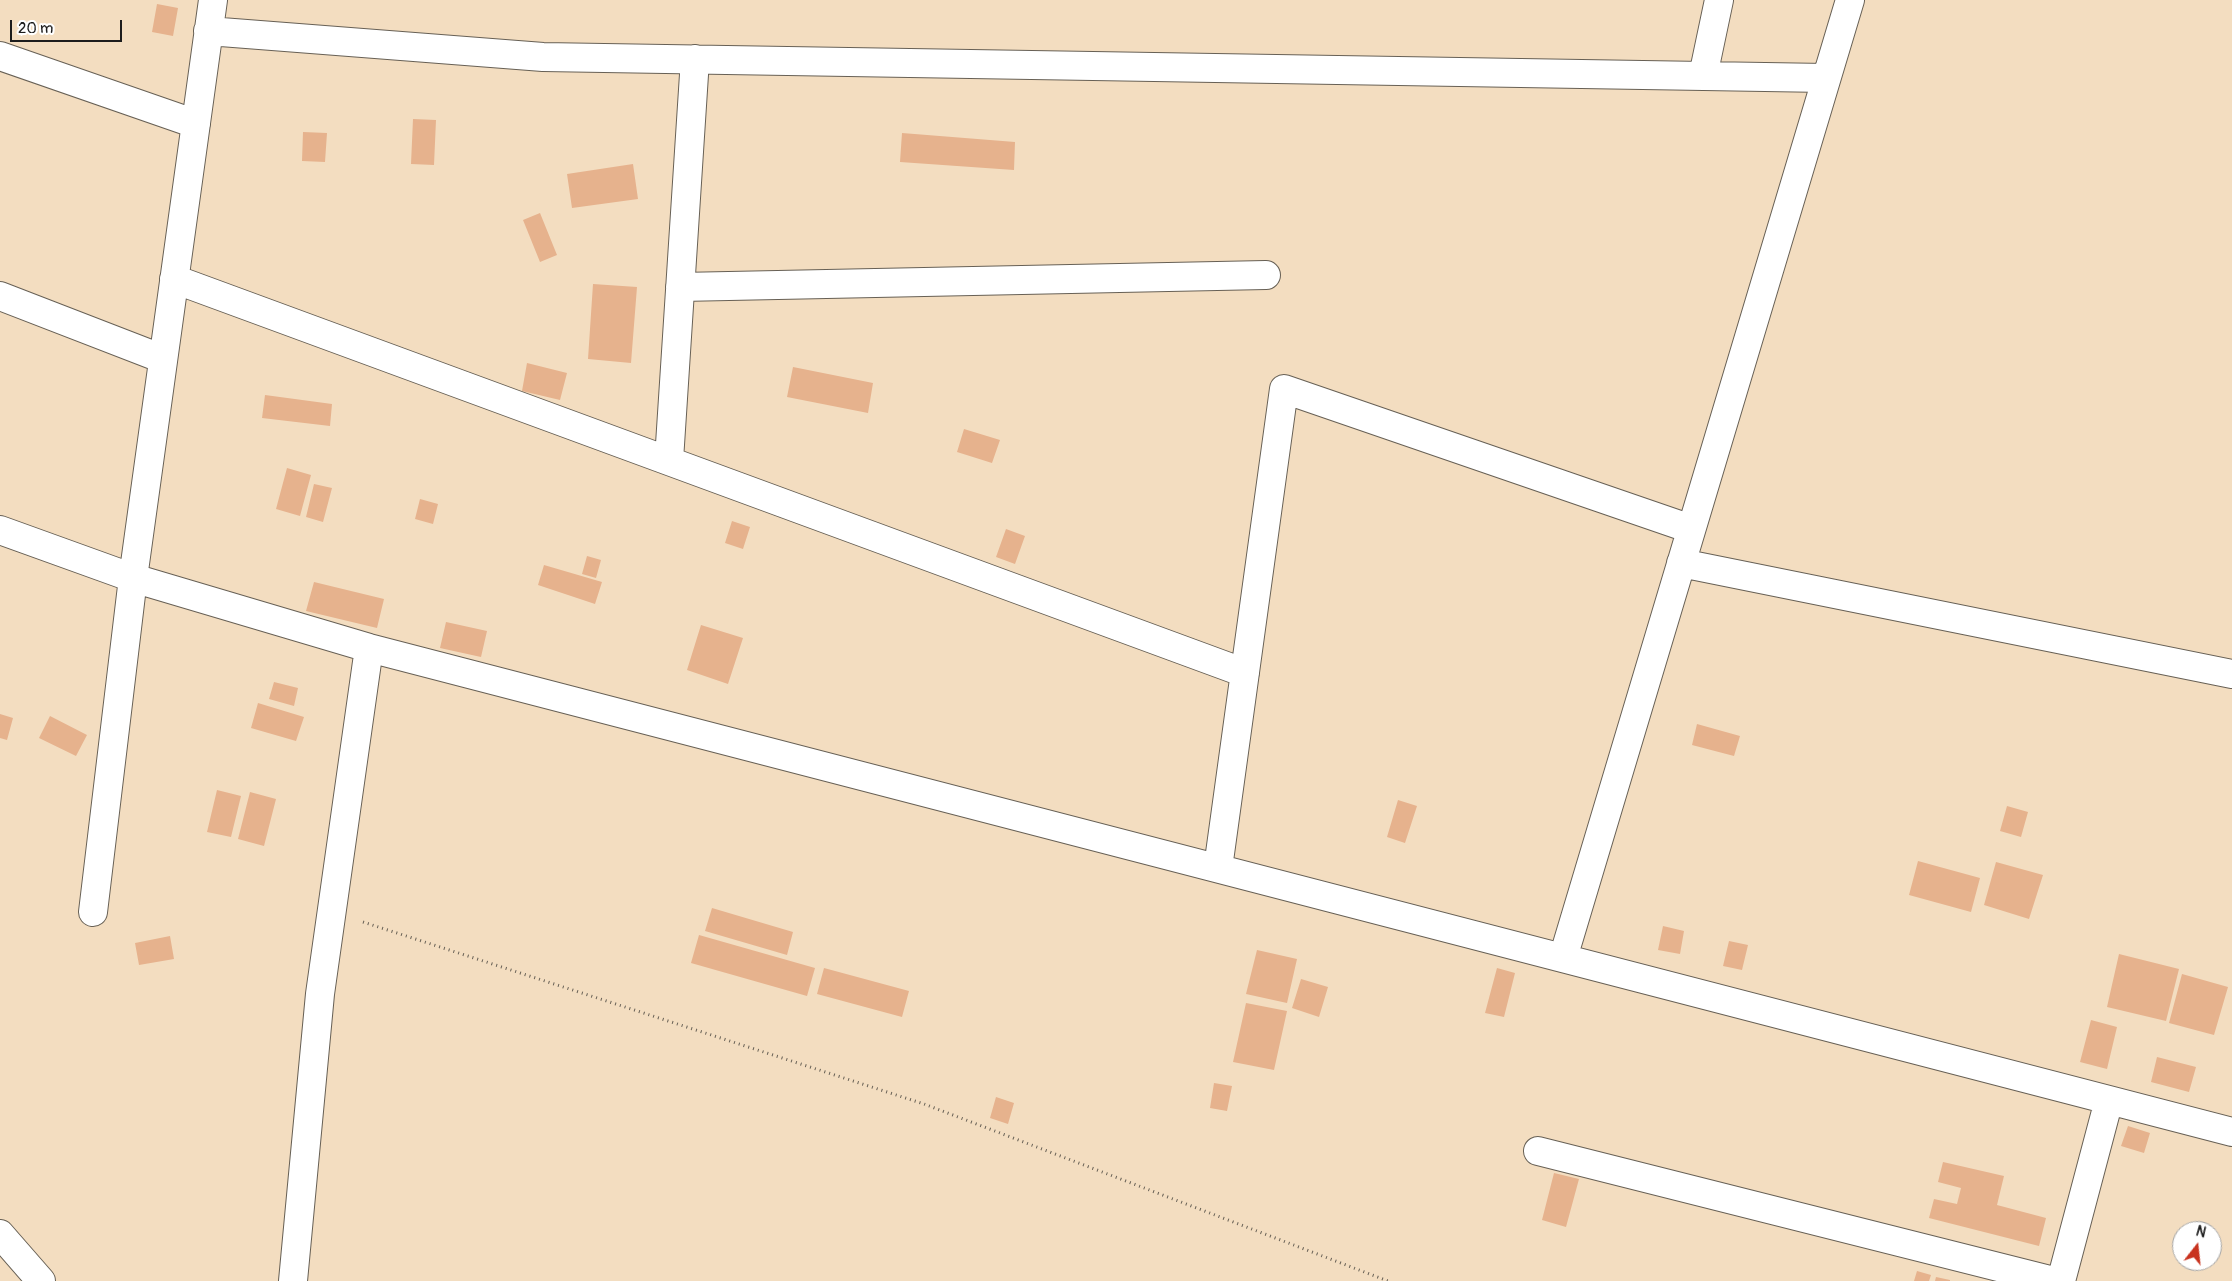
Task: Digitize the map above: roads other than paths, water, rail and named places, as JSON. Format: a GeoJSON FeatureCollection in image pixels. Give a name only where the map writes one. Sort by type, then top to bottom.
{"type":"FeatureCollection","features":[{"type":"Feature","properties":{"kind":"street"},"geometry":{"type":"LineString","coordinates":[[92,912],[132,578],[213,0]]}},
{"type":"Feature","properties":{"kind":"street"},"geometry":{"type":"LineString","coordinates":[[1703,76],[1719,0]]}},
{"type":"Feature","properties":{"kind":"street"},"geometry":{"type":"LineString","coordinates":[[1563,958],[1850,0]]}},
{"type":"Feature","properties":{"kind":"street"},"geometry":{"type":"LineString","coordinates":[[208,31],[543,57],[1826,78]]}},
{"type":"Feature","properties":{"kind":"street"},"geometry":{"type":"LineString","coordinates":[[0,56],[196,124]]}},
{"type":"Feature","properties":{"kind":"street"},"geometry":{"type":"LineString","coordinates":[[668,460],[695,59]]}},
{"type":"Feature","properties":{"kind":"street"},"geometry":{"type":"LineString","coordinates":[[680,287],[1266,275]]}},
{"type":"Feature","properties":{"kind":"street"},"geometry":{"type":"LineString","coordinates":[[174,279],[1245,673]]}},
{"type":"Feature","properties":{"kind":"street"},"geometry":{"type":"LineString","coordinates":[[0,296],[163,359]]}},
{"type":"Feature","properties":{"kind":"street"},"geometry":{"type":"LineString","coordinates":[[1218,868],[1284,389],[1692,529]]}},
{"type":"Feature","properties":{"kind":"street"},"geometry":{"type":"LineString","coordinates":[[0,530],[132,578],[369,648],[2232,1132]]}},
{"type":"Feature","properties":{"kind":"street"},"geometry":{"type":"LineString","coordinates":[[1681,563],[2232,674]]}},
{"type":"Feature","properties":{"kind":"street"},"geometry":{"type":"LineString","coordinates":[[293,1281],[320,994],[369,648]]}},
{"type":"Feature","properties":{"kind":"street"},"geometry":{"type":"LineString","coordinates":[[2061,1281],[2109,1100]]}},
{"type":"Feature","properties":{"kind":"street"},"geometry":{"type":"LineString","coordinates":[[1538,1151],[2054,1281]]}},
{"type":"Feature","properties":{"kind":"street"},"geometry":{"type":"LineString","coordinates":[[0,1234],[42,1281]]}}]}
